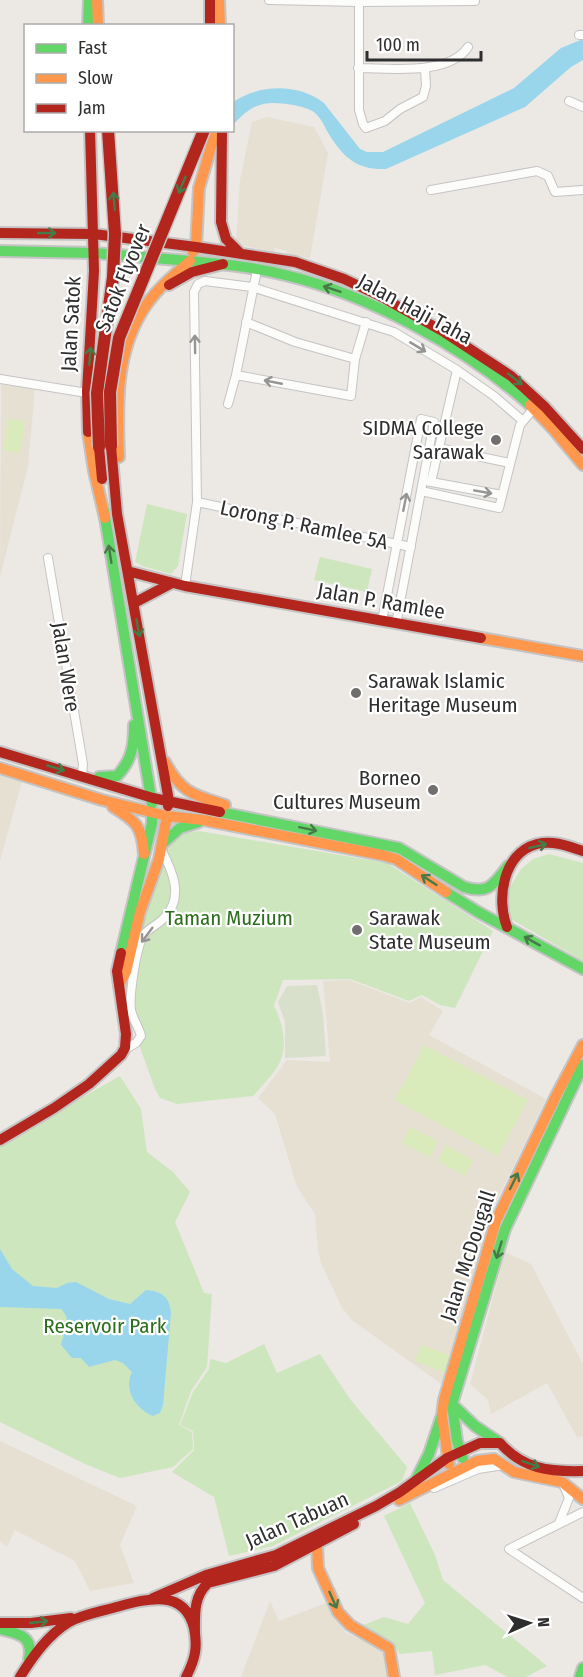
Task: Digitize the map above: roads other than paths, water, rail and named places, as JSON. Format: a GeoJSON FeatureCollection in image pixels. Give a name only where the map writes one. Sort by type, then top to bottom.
{"type":"FeatureCollection","features":[{"type":"Feature","properties":{"kind":"main road"},"geometry":{"type":"LineString","coordinates":[[88,24],[89,0]]}},
{"type":"Feature","properties":{"kind":"main road"},"geometry":{"type":"LineString","coordinates":[[98,0],[98,24]]}},
{"type":"Feature","properties":{"kind":"main road"},"geometry":{"type":"LineString","coordinates":[[210,0],[210,24]]}},
{"type":"Feature","properties":{"kind":"main road"},"geometry":{"type":"LineString","coordinates":[[219,0],[219,24]]}},
{"type":"Feature","properties":{"kind":"main road","name":"Jalan Satok"},"geometry":{"type":"LineString","coordinates":[[90,132],[94,289],[87,393],[90,449],[96,487],[105,518],[153,798],[144,855],[117,971],[126,1034],[123,1050]]}},
{"type":"Feature","properties":{"kind":"main road","name":"Jalan Satok"},"geometry":{"type":"LineString","coordinates":[[108,132],[115,234],[112,277],[97,393],[169,801],[162,846],[140,912],[126,972],[120,985]]}},
{"type":"Feature","properties":{"kind":"main road","name":"Satok Flyover"},"geometry":{"type":"LineString","coordinates":[[105,446],[110,373],[119,338],[203,132]]}},
{"type":"Feature","properties":{"kind":"main road"},"geometry":{"type":"LineString","coordinates":[[190,261],[196,247],[201,176],[215,132]]}},
{"type":"Feature","properties":{"kind":"main road"},"geometry":{"type":"LineString","coordinates":[[222,132],[221,222],[226,239],[240,253]]}},
{"type":"Feature","properties":{"kind":"main road","name":"Jalan Haji Taha"},"geometry":{"type":"LineString","coordinates":[[0,233],[94,234],[240,253],[317,269],[357,284],[485,357],[520,383],[548,409],[583,449]]}},
{"type":"Feature","properties":{"kind":"main road","name":"Jalan Haji Taha"},"geometry":{"type":"LineString","coordinates":[[0,251],[94,253],[223,264],[296,278],[350,295],[443,343],[491,374],[534,408],[583,465]]}},
{"type":"Feature","properties":{"kind":"main road","name":"Jalan Satok"},"geometry":{"type":"LineString","coordinates":[[131,587],[119,462],[120,365],[141,309],[190,261]]}},
{"type":"Feature","properties":{"kind":"main road"},"geometry":{"type":"LineString","coordinates":[[152,296],[192,272],[223,264]]}},
{"type":"Feature","properties":{"kind":"main road","name":"Jalan Satok"},"geometry":{"type":"LineString","coordinates":[[105,446],[105,518]]}},
{"type":"Feature","properties":{"kind":"main road","name":"Jalan P. Ramlee"},"geometry":{"type":"LineString","coordinates":[[130,572],[179,584],[583,656]]}},
{"type":"Feature","properties":{"kind":"main road"},"geometry":{"type":"LineString","coordinates":[[134,603],[179,584]]}},
{"type":"Feature","properties":{"kind":"main road"},"geometry":{"type":"LineString","coordinates":[[82,775],[117,776],[130,763],[134,751],[134,694]]}},
{"type":"Feature","properties":{"kind":"main road"},"geometry":{"type":"LineString","coordinates":[[159,747],[177,784],[188,793],[269,820]]}},
{"type":"Feature","properties":{"kind":"main road"},"geometry":{"type":"LineString","coordinates":[[0,752],[153,798],[399,848],[475,892],[484,891],[491,886],[523,850],[538,844],[555,843],[583,851]]}},
{"type":"Feature","properties":{"kind":"main road"},"geometry":{"type":"LineString","coordinates":[[0,768],[152,813],[203,820],[396,859],[478,912],[583,969]]}},
{"type":"Feature","properties":{"kind":"main road"},"geometry":{"type":"LineString","coordinates":[[102,800],[139,826],[143,832],[144,855]]}},
{"type":"Feature","properties":{"kind":"main road"},"geometry":{"type":"LineString","coordinates":[[162,846],[180,828],[203,820]]}},
{"type":"Feature","properties":{"kind":"main road"},"geometry":{"type":"LineString","coordinates":[[507,927],[501,913],[500,902],[508,866]]}},
{"type":"Feature","properties":{"kind":"main road","name":"Jalan McDougall"},"geometry":{"type":"LineString","coordinates":[[453,1472],[447,1458],[442,1416],[444,1400],[496,1221],[583,1045]]}},
{"type":"Feature","properties":{"kind":"main road"},"geometry":{"type":"LineString","coordinates":[[0,1140],[89,1084],[121,1056],[123,1050]]}},
{"type":"Feature","properties":{"kind":"main road","name":"Jalan McDougall"},"geometry":{"type":"LineString","coordinates":[[466,1466],[457,1441],[452,1404],[505,1229],[583,1065]]}},
{"type":"Feature","properties":{"kind":"main road"},"geometry":{"type":"LineString","coordinates":[[452,1404],[475,1426],[525,1464],[559,1470],[583,1471]]}},
{"type":"Feature","properties":{"kind":"main road"},"geometry":{"type":"LineString","coordinates":[[413,1487],[429,1455],[442,1416]]}},
{"type":"Feature","properties":{"kind":"main road","name":"Jalan Tabuan"},"geometry":{"type":"LineString","coordinates":[[186,1677],[198,1651],[194,1600],[201,1588],[208,1583],[274,1566],[317,1545],[413,1487],[447,1458],[480,1443],[500,1443]]}},
{"type":"Feature","properties":{"kind":"main road","name":"Jalan Tabuan"},"geometry":{"type":"LineString","coordinates":[[77,1618],[153,1598],[206,1575],[276,1555],[413,1487],[477,1461],[494,1459],[514,1472],[562,1482]]}},
{"type":"Feature","properties":{"kind":"main road"},"geometry":{"type":"LineString","coordinates":[[562,1482],[583,1499]]}},
{"type":"Feature","properties":{"kind":"main road"},"geometry":{"type":"LineString","coordinates":[[317,1545],[318,1568],[338,1612],[350,1625],[389,1648],[394,1677]]}},
{"type":"Feature","properties":{"kind":"main road"},"geometry":{"type":"LineString","coordinates":[[153,1598],[166,1599],[183,1607],[191,1618],[195,1634]]}},
{"type":"Feature","properties":{"kind":"main road"},"geometry":{"type":"LineString","coordinates":[[0,1623],[31,1623],[77,1618]]}},
{"type":"Feature","properties":{"kind":"main road"},"geometry":{"type":"LineString","coordinates":[[22,1674],[42,1644],[68,1622],[77,1618]]}},
{"type":"Feature","properties":{"kind":"main road"},"geometry":{"type":"LineString","coordinates":[[0,1629],[24,1636],[30,1642],[32,1651],[22,1674]]}},
{"type":"Feature","properties":{"kind":"main road"},"geometry":{"type":"LineString","coordinates":[[580,1677],[583,1668]]}},
{"type":"Feature","properties":{"kind":"street"},"geometry":{"type":"LineString","coordinates":[[269,0],[475,0]]}},
{"type":"Feature","properties":{"kind":"street"},"geometry":{"type":"LineString","coordinates":[[359,1],[359,110],[366,128],[385,121],[400,109],[423,97],[425,68]]}},
{"type":"Feature","properties":{"kind":"street"},"geometry":{"type":"LineString","coordinates":[[358,68],[425,68],[453,60],[464,53],[468,47]]}},
{"type":"Feature","properties":{"kind":"street"},"geometry":{"type":"LineString","coordinates":[[568,101],[583,107]]}},
{"type":"Feature","properties":{"kind":"street"},"geometry":{"type":"LineString","coordinates":[[431,190],[537,171],[548,176],[555,192],[583,190]]}},
{"type":"Feature","properties":{"kind":"street"},"geometry":{"type":"LineString","coordinates":[[228,405],[257,270]]}},
{"type":"Feature","properties":{"kind":"street"},"geometry":{"type":"LineString","coordinates":[[179,584],[197,502],[194,292],[198,284],[205,281],[252,286],[394,333],[457,370],[494,396],[523,421]]}},
{"type":"Feature","properties":{"kind":"street"},"geometry":{"type":"LineString","coordinates":[[246,322],[295,342],[355,359]]}},
{"type":"Feature","properties":{"kind":"street"},"geometry":{"type":"LineString","coordinates":[[236,375],[351,396],[355,359],[366,322]]}},
{"type":"Feature","properties":{"kind":"street"},"geometry":{"type":"LineString","coordinates":[[396,624],[421,492],[439,448],[457,370]]}},
{"type":"Feature","properties":{"kind":"street"},"geometry":{"type":"LineString","coordinates":[[0,379],[87,393]]}},
{"type":"Feature","properties":{"kind":"street"},"geometry":{"type":"LineString","coordinates":[[421,492],[499,508],[523,421],[534,408]]}},
{"type":"Feature","properties":{"kind":"street"},"geometry":{"type":"LineString","coordinates":[[381,621],[421,419],[434,422],[427,482]]}},
{"type":"Feature","properties":{"kind":"street"},"geometry":{"type":"LineString","coordinates":[[439,448],[510,463]]}},
{"type":"Feature","properties":{"kind":"street"},"geometry":{"type":"LineString","coordinates":[[427,482],[502,495]]}},
{"type":"Feature","properties":{"kind":"street","name":"Lorong P. Ramlee 5A"},"geometry":{"type":"LineString","coordinates":[[197,502],[411,547]]}},
{"type":"Feature","properties":{"kind":"street","name":"Jalan Were"},"geometry":{"type":"LineString","coordinates":[[48,558],[82,775]]}},
{"type":"Feature","properties":{"kind":"street"},"geometry":{"type":"LineString","coordinates":[[123,1050],[136,1043],[141,1036],[133,1018],[131,989],[143,936],[165,918],[172,908],[176,892],[174,874],[162,846]]}},
{"type":"Feature","properties":{"kind":"street"},"geometry":{"type":"LineString","coordinates":[[413,1487],[417,1495],[478,1469],[504,1465]]}},
{"type":"Feature","properties":{"kind":"street"},"geometry":{"type":"LineString","coordinates":[[559,1523],[570,1498],[562,1482]]}},
{"type":"Feature","properties":{"kind":"street"},"geometry":{"type":"LineString","coordinates":[[583,1512],[509,1549],[583,1598]]}},
{"type":"Feature","properties":{"kind":"water"},"geometry":{"type":"Polygon","coordinates":[[[583,39],[583,60],[571,67],[525,107],[386,169],[368,168],[353,162],[341,151],[317,115],[305,108],[267,103],[253,108],[234,124],[234,102],[266,89],[290,89],[314,96],[324,103],[360,149],[367,152],[383,152],[514,88],[561,48],[583,39]]]}},
{"type":"Feature","properties":{"kind":"water"},"geometry":{"type":"Polygon","coordinates":[[[0,1249],[12,1269],[33,1286],[57,1288],[76,1282],[109,1299],[130,1304],[146,1290],[160,1293],[169,1302],[171,1313],[163,1405],[160,1413],[153,1416],[137,1404],[130,1392],[132,1372],[123,1363],[115,1360],[89,1367],[81,1358],[72,1358],[61,1345],[67,1322],[65,1313],[61,1309],[0,1307],[0,1249]]]}},
{"type":"Feature","properties":{"kind":"place","name":"SIDMA College Sarawak"},"geometry":{"type":"Point","coordinates":[496,440]}},
{"type":"Feature","properties":{"kind":"place","name":"Sarawak Islamic Heritage Museum"},"geometry":{"type":"Point","coordinates":[356,693]}},
{"type":"Feature","properties":{"kind":"place","name":"Borneo Cultures Museum"},"geometry":{"type":"Point","coordinates":[433,790]}},
{"type":"Feature","properties":{"kind":"place","name":"Sarawak State Museum"},"geometry":{"type":"Point","coordinates":[357,930]}},
{"type":"Feature","properties":{"kind":"park label","name":"Taman Muzium"},"geometry":{"type":"Point","coordinates":[229,918]}},
{"type":"Feature","properties":{"kind":"park label","name":"Reservoir Park"},"geometry":{"type":"Point","coordinates":[105,1326]}}]}
